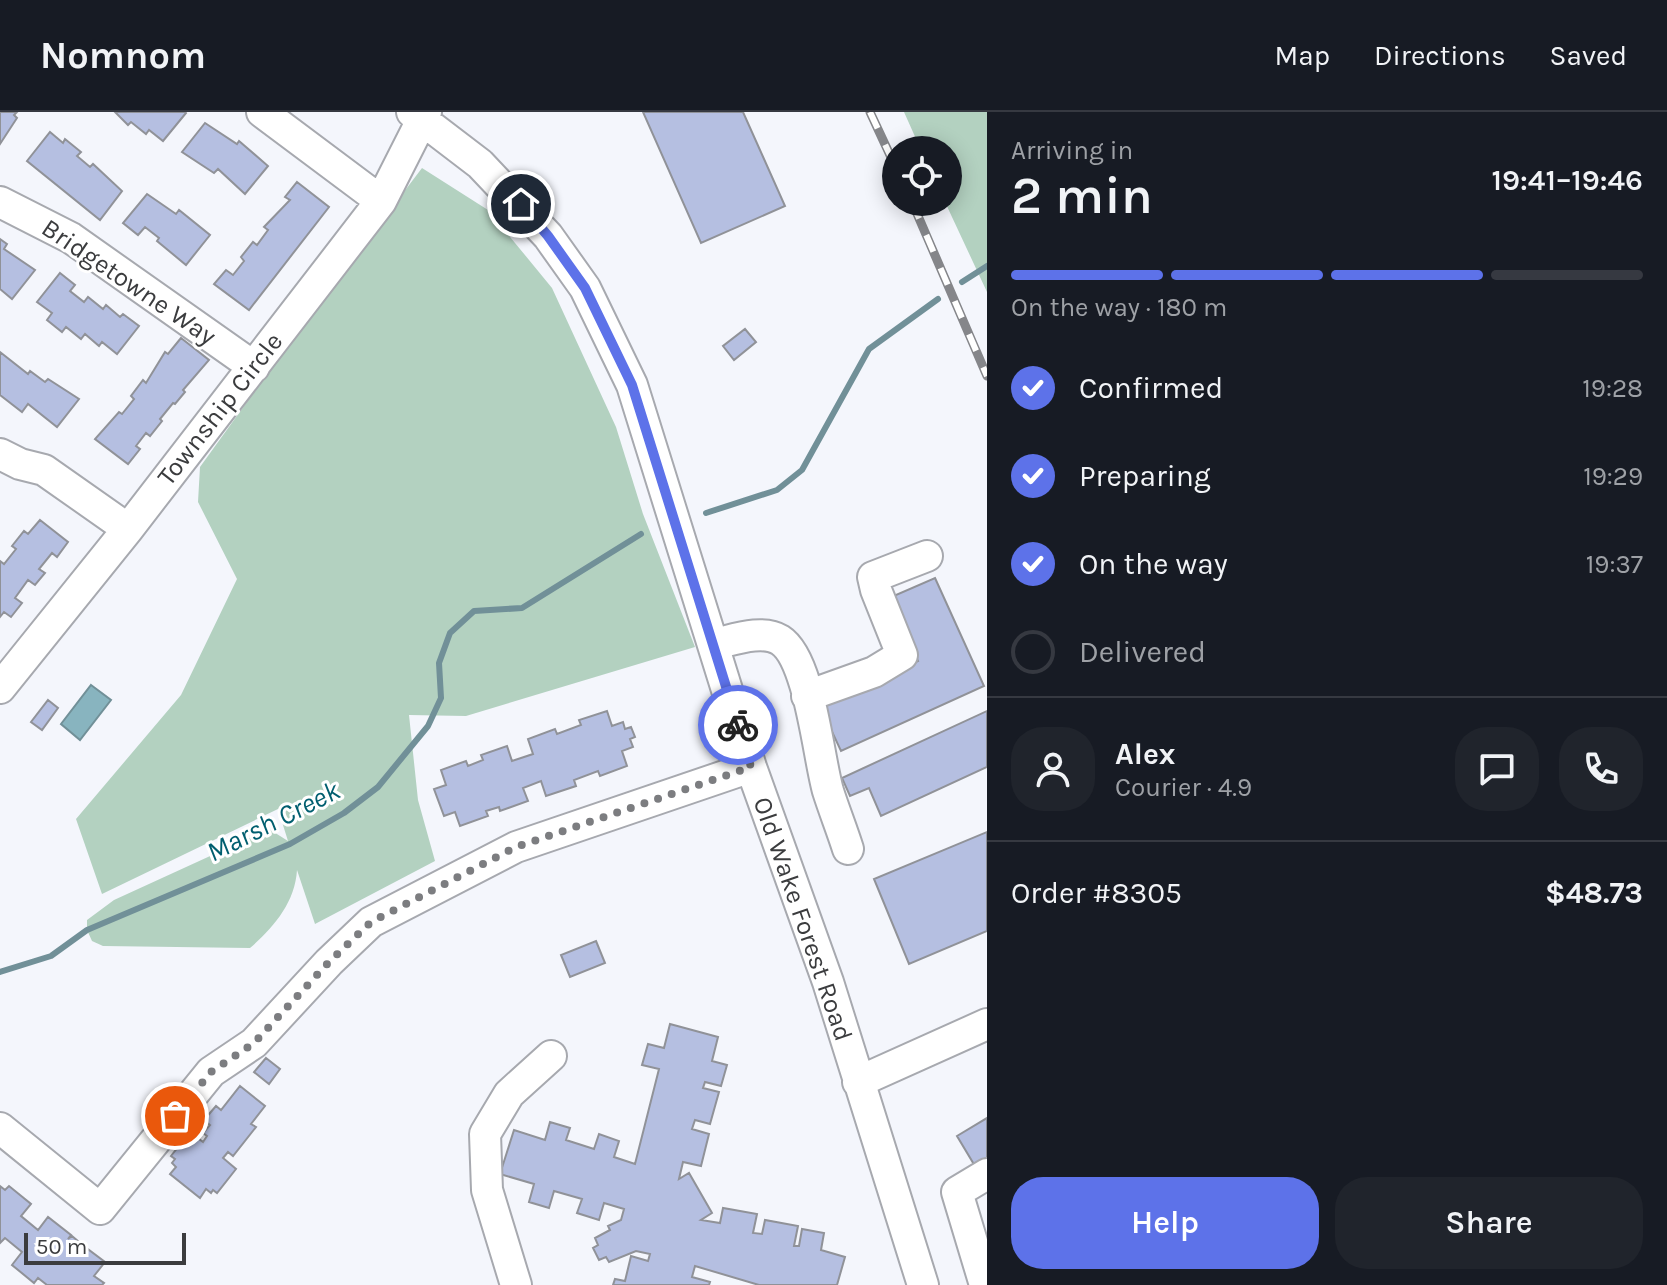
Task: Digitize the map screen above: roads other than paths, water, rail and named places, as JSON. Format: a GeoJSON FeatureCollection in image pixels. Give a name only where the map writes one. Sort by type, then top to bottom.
{"type":"FeatureCollection","features":[{"type":"Feature","properties":{"kind":"street"},"geometry":{"type":"LineString","coordinates":[[262,112],[381,201]]}},
{"type":"Feature","properties":{"kind":"street","name":"Township Circle"},"geometry":{"type":"LineString","coordinates":[[0,688],[128,529],[381,201],[420,114]]}},
{"type":"Feature","properties":{"kind":"street","name":"Old Wake Forest Road"},"geometry":{"type":"LineString","coordinates":[[420,114],[462,148],[521,204],[548,236],[585,288],[632,385],[751,767],[828,982],[923,1285]]}},
{"type":"Feature","properties":{"kind":"street","name":"Bridgetowne Way"},"geometry":{"type":"LineString","coordinates":[[0,202],[71,238],[254,367]]}},
{"type":"Feature","properties":{"kind":"street"},"geometry":{"type":"LineString","coordinates":[[0,454],[20,464],[44,470],[128,529]]}},
{"type":"Feature","properties":{"kind":"street"},"geometry":{"type":"LineString","coordinates":[[807,696],[874,672],[902,655],[873,577],[927,556]]}},
{"type":"Feature","properties":{"kind":"street"},"geometry":{"type":"LineString","coordinates":[[714,644],[752,636],[780,640],[796,658],[828,789],[848,849]]}},
{"type":"Feature","properties":{"kind":"street"},"geometry":{"type":"LineString","coordinates":[[0,1128],[100,1209],[211,1072],[254,1043],[371,922],[516,847],[751,767]]}},
{"type":"Feature","properties":{"kind":"street"},"geometry":{"type":"LineString","coordinates":[[858,1082],[987,1024]]}},
{"type":"Feature","properties":{"kind":"street"},"geometry":{"type":"LineString","coordinates":[[516,1285],[487,1190],[485,1134],[509,1094],[551,1056]]}},
{"type":"Feature","properties":{"kind":"street"},"geometry":{"type":"LineString","coordinates":[[985,1285],[957,1192],[987,1174]]}},
{"type":"Feature","properties":{"kind":"water"},"geometry":{"type":"Polygon","coordinates":[[[91,685],[111,700],[80,740],[61,724],[91,685]]]}},
{"type":"Feature","properties":{"kind":"waterway","name":"Marsh Creek"},"geometry":{"type":"LineString","coordinates":[[962,282],[987,266]]}},
{"type":"Feature","properties":{"kind":"waterway","name":"Marsh Creek"},"geometry":{"type":"LineString","coordinates":[[706,513],[777,490],[802,470],[869,349],[938,299]]}},
{"type":"Feature","properties":{"kind":"waterway","name":"Marsh Creek"},"geometry":{"type":"LineString","coordinates":[[0,972],[51,956],[87,930],[290,844],[344,813],[378,787],[428,726],[441,698],[439,663],[450,633],[474,611],[522,608],[641,534]]}},
{"type":"Feature","properties":{"kind":"railway"},"geometry":{"type":"LineString","coordinates":[[870,112],[882,138]]}},
{"type":"Feature","properties":{"kind":"railway"},"geometry":{"type":"LineString","coordinates":[[918,216],[987,376]]}}]}
